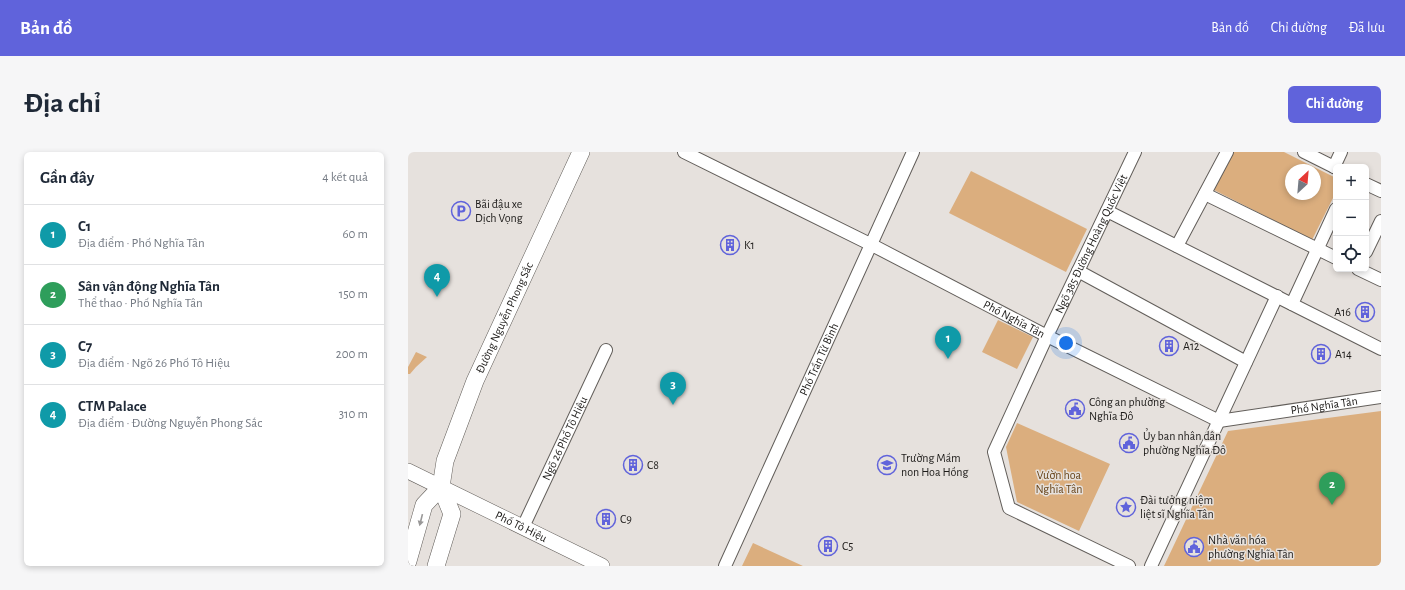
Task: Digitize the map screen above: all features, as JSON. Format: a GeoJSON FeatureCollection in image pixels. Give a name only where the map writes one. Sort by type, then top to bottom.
{"type":"FeatureCollection","features":[{"type":"Feature","properties":{"kind":"main road","name":"Đường Nguyễn Phong Sắc"},"geometry":{"type":"LineString","coordinates":[[441,488],[445,461],[476,381],[581,152]]}},
{"type":"Feature","properties":{"kind":"main road"},"geometry":{"type":"LineString","coordinates":[[408,562],[424,505],[441,488],[452,514],[436,566]]}},
{"type":"Feature","properties":{"kind":"street","name":"Phố Nghĩa Tân"},"geometry":{"type":"LineString","coordinates":[[684,152],[872,244],[1047,336],[1219,421],[1381,397]]}},
{"type":"Feature","properties":{"kind":"street","name":"Phố Trần Tử Bình"},"geometry":{"type":"LineString","coordinates":[[725,566],[913,152]]}},
{"type":"Feature","properties":{"kind":"street","name":"Ngõ 385 Đường Hoàng Quốc Việt"},"geometry":{"type":"LineString","coordinates":[[1129,566],[1009,508],[994,452],[1047,336],[1135,152]]}},
{"type":"Feature","properties":{"kind":"street"},"geometry":{"type":"LineString","coordinates":[[1177,246],[1227,152]]}},
{"type":"Feature","properties":{"kind":"street"},"geometry":{"type":"LineString","coordinates":[[1304,152],[1333,167]]}},
{"type":"Feature","properties":{"kind":"street"},"geometry":{"type":"LineString","coordinates":[[1336,164],[1341,152]]}},
{"type":"Feature","properties":{"kind":"street"},"geometry":{"type":"LineString","coordinates":[[1369,185],[1381,191]]}},
{"type":"Feature","properties":{"kind":"street"},"geometry":{"type":"LineString","coordinates":[[1205,194],[1333,256]]}},
{"type":"Feature","properties":{"kind":"street"},"geometry":{"type":"LineString","coordinates":[[1107,211],[1381,349]]}},
{"type":"Feature","properties":{"kind":"street"},"geometry":{"type":"LineString","coordinates":[[1292,304],[1333,216]]}},
{"type":"Feature","properties":{"kind":"street"},"geometry":{"type":"LineString","coordinates":[[1369,246],[1381,221]]}},
{"type":"Feature","properties":{"kind":"street"},"geometry":{"type":"LineString","coordinates":[[1078,271],[1246,362]]}},
{"type":"Feature","properties":{"kind":"street"},"geometry":{"type":"LineString","coordinates":[[1364,272],[1381,280]]}},
{"type":"Feature","properties":{"kind":"street"},"geometry":{"type":"LineString","coordinates":[[1151,566],[1277,296]]}},
{"type":"Feature","properties":{"kind":"street","name":"Ngõ 26 Phố Tô Hiệu"},"geometry":{"type":"LineString","coordinates":[[523,527],[606,350]]}},
{"type":"Feature","properties":{"kind":"street","name":"Phố Tô Hiệu"},"geometry":{"type":"LineString","coordinates":[[408,471],[602,566]]}},
{"type":"Feature","properties":{"kind":"green space"},"geometry":{"type":"Polygon","coordinates":[[[1233,152],[1284,152],[1308,164],[1285,164],[1285,200],[1321,200],[1321,170],[1333,176],[1333,198],[1312,240],[1214,190],[1233,152]]]}},
{"type":"Feature","properties":{"kind":"green space"},"geometry":{"type":"Polygon","coordinates":[[[971,171],[1087,229],[1066,272],[949,213],[971,171]]]}},
{"type":"Feature","properties":{"kind":"green space"},"geometry":{"type":"Polygon","coordinates":[[[998,320],[1033,337],[1017,369],[982,352],[998,320]]]}},
{"type":"Feature","properties":{"kind":"green space"},"geometry":{"type":"Polygon","coordinates":[[[416,352],[427,357],[410,374],[408,374],[408,367],[416,352]]]}},
{"type":"Feature","properties":{"kind":"green space"},"geometry":{"type":"Polygon","coordinates":[[[1381,411],[1381,566],[1164,566],[1228,431],[1381,411]]]}},
{"type":"Feature","properties":{"kind":"green space","name":"Vườn hoa Nghĩa Tân"},"geometry":{"type":"Polygon","coordinates":[[[1017,423],[1110,464],[1079,531],[1017,502],[1006,447],[1017,423]]]}},
{"type":"Feature","properties":{"kind":"green space"},"geometry":{"type":"Polygon","coordinates":[[[753,543],[803,566],[742,566],[753,543]]]}},
{"type":"Feature","properties":{"kind":"place","name":"Bãi đậu xe Dịch Vọng"},"geometry":{"type":"Point","coordinates":[461,211]}},
{"type":"Feature","properties":{"kind":"place","name":"K1"},"geometry":{"type":"Point","coordinates":[730,245]}},
{"type":"Feature","properties":{"kind":"place","name":"CTM Palace"},"geometry":{"type":"Point","coordinates":[437,297]}},
{"type":"Feature","properties":{"kind":"place","name":"A16"},"geometry":{"type":"Point","coordinates":[1365,312]}},
{"type":"Feature","properties":{"kind":"place","name":"A12"},"geometry":{"type":"Point","coordinates":[1169,346]}},
{"type":"Feature","properties":{"kind":"place","name":"A14"},"geometry":{"type":"Point","coordinates":[1321,354]}},
{"type":"Feature","properties":{"kind":"place","name":"C1"},"geometry":{"type":"Point","coordinates":[948,359]}},
{"type":"Feature","properties":{"kind":"place","name":"C7"},"geometry":{"type":"Point","coordinates":[673,405]}},
{"type":"Feature","properties":{"kind":"place","name":"Công an phường Nghĩa Đô"},"geometry":{"type":"Point","coordinates":[1075,409]}},
{"type":"Feature","properties":{"kind":"place","name":"Ủy ban nhân dân phường Nghĩa Đô"},"geometry":{"type":"Point","coordinates":[1129,443]}},
{"type":"Feature","properties":{"kind":"place","name":"C8"},"geometry":{"type":"Point","coordinates":[633,465]}},
{"type":"Feature","properties":{"kind":"place","name":"Trường Mầm non Hoa Hồng"},"geometry":{"type":"Point","coordinates":[887,465]}},
{"type":"Feature","properties":{"kind":"place","name":"Sân vận động Nghĩa Tân"},"geometry":{"type":"Point","coordinates":[1332,505]}},
{"type":"Feature","properties":{"kind":"place","name":"Đài tưởng niệm liệt sĩ Nghĩa Tân"},"geometry":{"type":"Point","coordinates":[1126,507]}},
{"type":"Feature","properties":{"kind":"place","name":"C9"},"geometry":{"type":"Point","coordinates":[606,519]}},
{"type":"Feature","properties":{"kind":"place","name":"C5"},"geometry":{"type":"Point","coordinates":[828,546]}},
{"type":"Feature","properties":{"kind":"place","name":"Nhà văn hóa phường Nghĩa Tân"},"geometry":{"type":"Point","coordinates":[1194,547]}}]}
